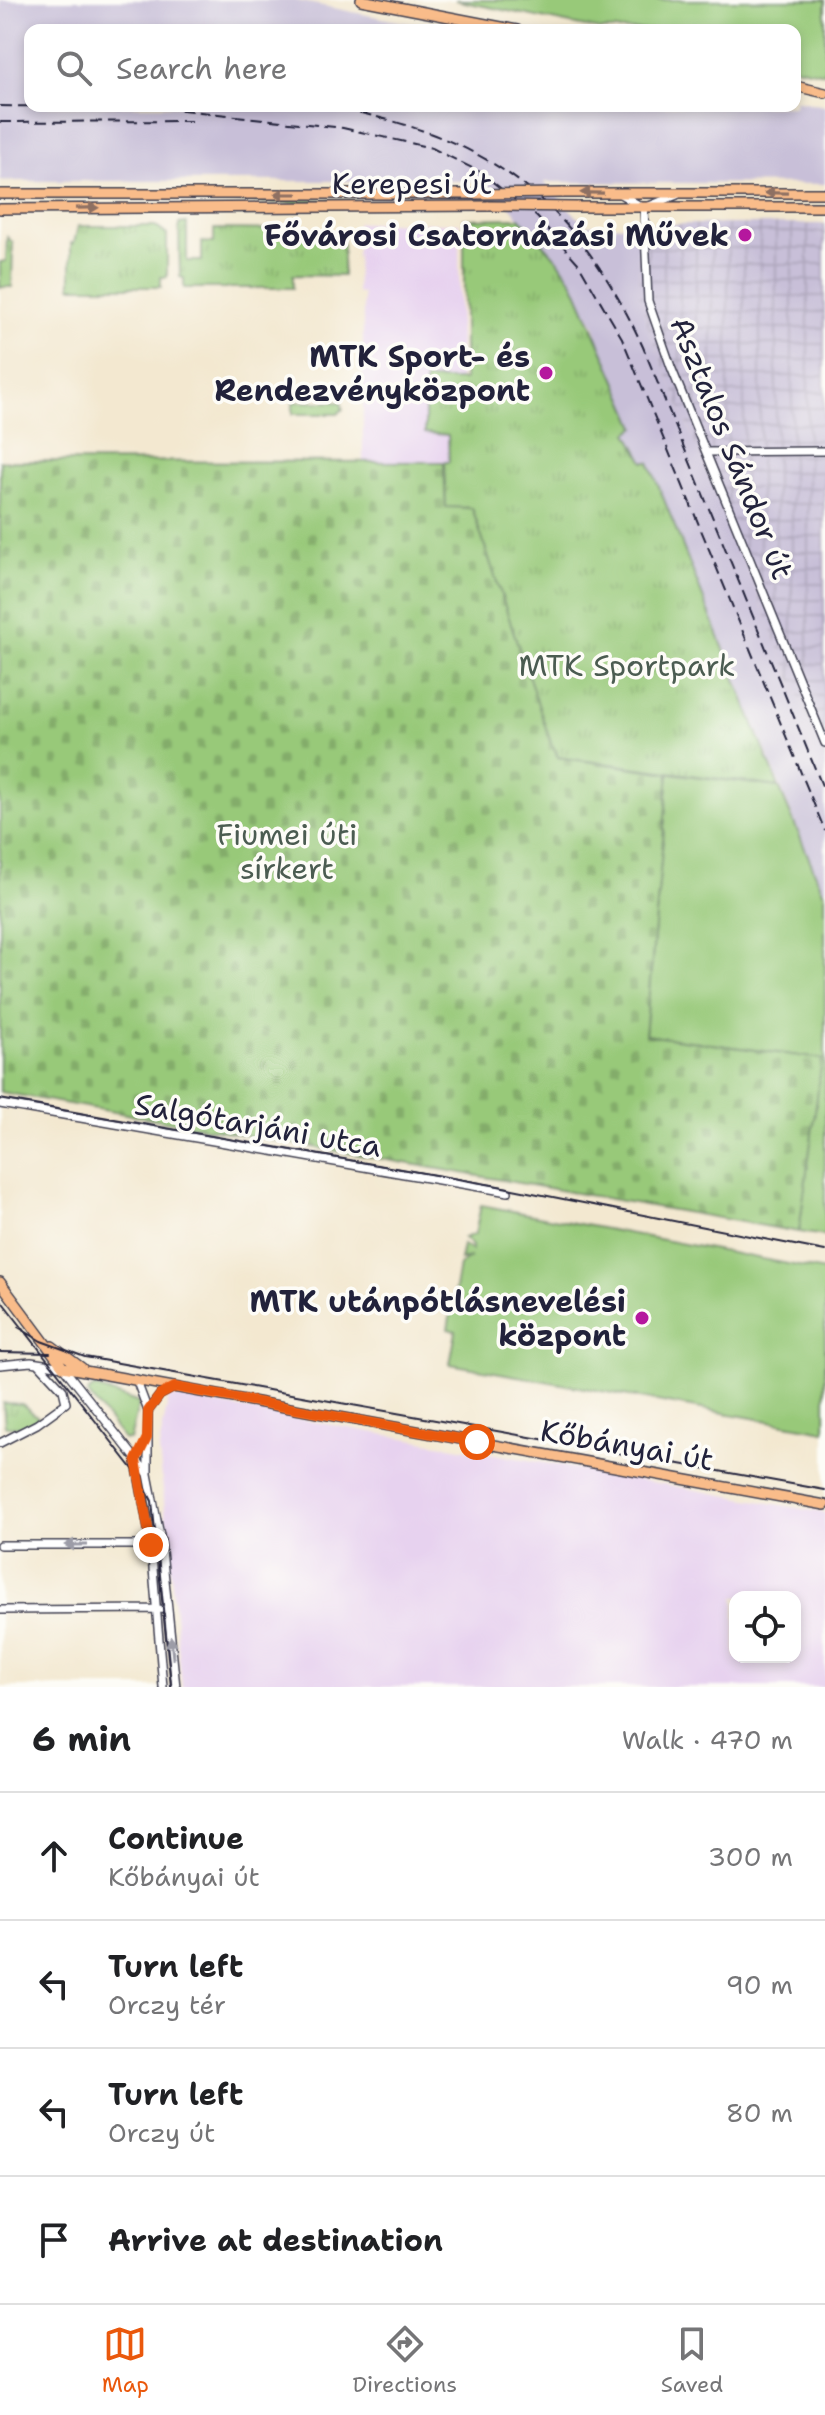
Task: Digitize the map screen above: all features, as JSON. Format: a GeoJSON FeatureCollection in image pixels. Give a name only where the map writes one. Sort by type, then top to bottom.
{"type":"FeatureCollection","features":[{"type":"Feature","properties":{"kind":"main road"},"geometry":{"type":"LineString","coordinates":[[361,0],[486,24]]}},
{"type":"Feature","properties":{"kind":"main road"},"geometry":{"type":"LineString","coordinates":[[801,87],[825,93]]}},
{"type":"Feature","properties":{"kind":"main road","name":"Kerepesi út"},"geometry":{"type":"LineString","coordinates":[[0,194],[825,193]]}},
{"type":"Feature","properties":{"kind":"main road","name":"Kerepesi út"},"geometry":{"type":"LineString","coordinates":[[0,209],[825,207]]}},
{"type":"Feature","properties":{"kind":"main road"},"geometry":{"type":"LineString","coordinates":[[0,1282],[63,1367]]}},
{"type":"Feature","properties":{"kind":"main road"},"geometry":{"type":"LineString","coordinates":[[39,1332],[87,1371]]}},
{"type":"Feature","properties":{"kind":"main road","name":"Kőbányai út"},"geometry":{"type":"LineString","coordinates":[[63,1367],[825,1505]]}},
{"type":"Feature","properties":{"kind":"street"},"geometry":{"type":"LineString","coordinates":[[620,194],[644,208],[679,194]]}},
{"type":"Feature","properties":{"kind":"street","name":"Asztalos Sándor út"},"geometry":{"type":"LineString","coordinates":[[644,208],[648,301],[825,743]]}},
{"type":"Feature","properties":{"kind":"street"},"geometry":{"type":"LineString","coordinates":[[706,452],[825,451]]}},
{"type":"Feature","properties":{"kind":"street","name":"Salgótarjáni utca"},"geometry":{"type":"LineString","coordinates":[[0,1104],[508,1192]]}},
{"type":"Feature","properties":{"kind":"street"},"geometry":{"type":"LineString","coordinates":[[0,1443],[37,1424],[66,1403],[63,1390],[38,1362]]}},
{"type":"Feature","properties":{"kind":"street"},"geometry":{"type":"LineString","coordinates":[[0,1365],[38,1362],[63,1367],[148,1474]]}},
{"type":"Feature","properties":{"kind":"street"},"geometry":{"type":"LineString","coordinates":[[136,1379],[148,1411],[148,1474],[155,1500],[176,1687]]}},
{"type":"Feature","properties":{"kind":"street"},"geometry":{"type":"LineString","coordinates":[[148,1411],[160,1395],[175,1387]]}},
{"type":"Feature","properties":{"kind":"street"},"geometry":{"type":"LineString","coordinates":[[147,1438],[136,1460],[151,1545],[163,1687]]}},
{"type":"Feature","properties":{"kind":"street"},"geometry":{"type":"LineString","coordinates":[[136,1460],[148,1452]]}},
{"type":"Feature","properties":{"kind":"street"},"geometry":{"type":"LineString","coordinates":[[0,1545],[151,1545]]}},
{"type":"Feature","properties":{"kind":"street"},"geometry":{"type":"LineString","coordinates":[[0,1610],[168,1609]]}},
{"type":"Feature","properties":{"kind":"shaded area"},"geometry":{"type":"Polygon","coordinates":[[[0,0],[294,0],[412,24],[24,24],[24,112],[801,112],[801,101],[825,106],[825,184],[544,182],[585,225],[638,226],[639,295],[650,333],[825,761],[825,896],[649,462],[644,462],[628,433],[594,325],[558,260],[496,191],[481,181],[0,181],[0,0]]]}},
{"type":"Feature","properties":{"kind":"shaded area"},"geometry":{"type":"Polygon","coordinates":[[[357,223],[459,223],[460,380],[426,380],[425,433],[448,434],[449,462],[363,462],[363,294],[357,293],[357,223]]]}},
{"type":"Feature","properties":{"kind":"shaded area"},"geometry":{"type":"Polygon","coordinates":[[[825,224],[825,761],[650,333],[639,295],[638,226],[825,224]]]}},
{"type":"Feature","properties":{"kind":"shaded area"},"geometry":{"type":"Polygon","coordinates":[[[169,1396],[825,1513],[825,1687],[182,1687],[159,1448],[169,1396]]]}},
{"type":"Feature","properties":{"kind":"green space"},"geometry":{"type":"Polygon","coordinates":[[[455,0],[825,0],[825,73],[801,68],[801,24],[571,24],[455,0]]]}},
{"type":"Feature","properties":{"kind":"green space"},"geometry":{"type":"Polygon","coordinates":[[[196,200],[356,200],[319,204],[196,200]]]}},
{"type":"Feature","properties":{"kind":"green space","name":"MTK Sportpark"},"geometry":{"type":"Polygon","coordinates":[[[520,218],[558,260],[574,284],[636,427],[628,433],[644,462],[649,462],[779,787],[558,757],[551,743],[472,508],[446,507],[444,462],[449,462],[448,435],[425,433],[425,380],[464,380],[464,219],[520,218]]]}},
{"type":"Feature","properties":{"kind":"green space"},"geometry":{"type":"Polygon","coordinates":[[[187,223],[187,261],[202,261],[202,242],[214,243],[214,229],[307,230],[325,241],[343,239],[343,276],[293,275],[293,288],[184,288],[184,278],[180,277],[179,224],[187,223]]]}},
{"type":"Feature","properties":{"kind":"green space"},"geometry":{"type":"Polygon","coordinates":[[[78,226],[155,226],[167,235],[167,277],[161,277],[161,287],[71,287],[71,243],[74,243],[78,226]]]}},
{"type":"Feature","properties":{"kind":"green space"},"geometry":{"type":"Polygon","coordinates":[[[7,237],[13,243],[12,287],[0,287],[0,262],[6,261],[7,237]]]}},
{"type":"Feature","properties":{"kind":"green space"},"geometry":{"type":"Polygon","coordinates":[[[293,402],[341,402],[343,409],[338,414],[293,414],[293,402]]]}},
{"type":"Feature","properties":{"kind":"green space","name":"Fiumei úti sírkert"},"geometry":{"type":"Polygon","coordinates":[[[0,461],[444,462],[446,506],[472,508],[558,757],[669,773],[645,1035],[822,1059],[799,1232],[0,1092],[0,461]]]}},
{"type":"Feature","properties":{"kind":"green space"},"geometry":{"type":"Polygon","coordinates":[[[669,773],[779,787],[825,896],[825,1236],[799,1232],[821,1059],[645,1035],[669,773]]]}},
{"type":"Feature","properties":{"kind":"green space","name":"MTK utánpótlásnevelési központ"},"geometry":{"type":"Polygon","coordinates":[[[481,1205],[825,1271],[825,1431],[450,1364],[456,1331],[448,1329],[459,1265],[471,1257],[460,1260],[463,1245],[472,1251],[472,1246],[464,1238],[475,1234],[481,1205]]]}},
{"type":"Feature","properties":{"kind":"green space"},"geometry":{"type":"Polygon","coordinates":[[[94,1387],[139,1403],[130,1440],[124,1440],[87,1393],[94,1387]]]}},
{"type":"Feature","properties":{"kind":"green space"},"geometry":{"type":"Polygon","coordinates":[[[3,1403],[22,1404],[39,1418],[26,1427],[5,1426],[3,1403]]]}},
{"type":"Feature","properties":{"kind":"tram line"},"geometry":{"type":"LineString","coordinates":[[0,1099],[498,1186],[825,1251]]}},
{"type":"Feature","properties":{"kind":"tram line"},"geometry":{"type":"LineString","coordinates":[[0,1299],[140,1478],[152,1501],[171,1687]]}},
{"type":"Feature","properties":{"kind":"tram line"},"geometry":{"type":"LineString","coordinates":[[18,1327],[41,1341],[85,1357],[825,1490]]}},
{"type":"Feature","properties":{"kind":"tram line"},"geometry":{"type":"LineString","coordinates":[[0,1352],[50,1353]]}},
{"type":"Feature","properties":{"kind":"railway"},"geometry":{"type":"LineString","coordinates":[[0,106],[24,106]]}},
{"type":"Feature","properties":{"kind":"railway"},"geometry":{"type":"LineString","coordinates":[[200,112],[343,128],[432,148],[480,172],[537,217],[578,263],[622,338],[825,831]]}},
{"type":"Feature","properties":{"kind":"railway"},"geometry":{"type":"LineString","coordinates":[[352,112],[432,134],[478,155],[518,181],[555,212],[587,250],[616,295],[643,347],[825,793]]}},
{"type":"Feature","properties":{"kind":"railway"},"geometry":{"type":"LineString","coordinates":[[0,122],[198,121]]}},
{"type":"Feature","properties":{"kind":"place","name":"Fővárosi Csatornázási Művek"},"geometry":{"type":"Point","coordinates":[745,235]}},
{"type":"Feature","properties":{"kind":"place","name":"MTK Sport- és Rendezvényközpont"},"geometry":{"type":"Point","coordinates":[546,373]}},
{"type":"Feature","properties":{"kind":"place","name":"MTK utánpótlásnevelési központ"},"geometry":{"type":"Point","coordinates":[642,1318]}},
{"type":"Feature","properties":{"kind":"route"},"geometry":{"type":"LineString","coordinates":[[151,1545],[143,1485],[136,1460],[147,1438],[148,1411],[160,1395],[175,1387],[477,1442]]}}]}
